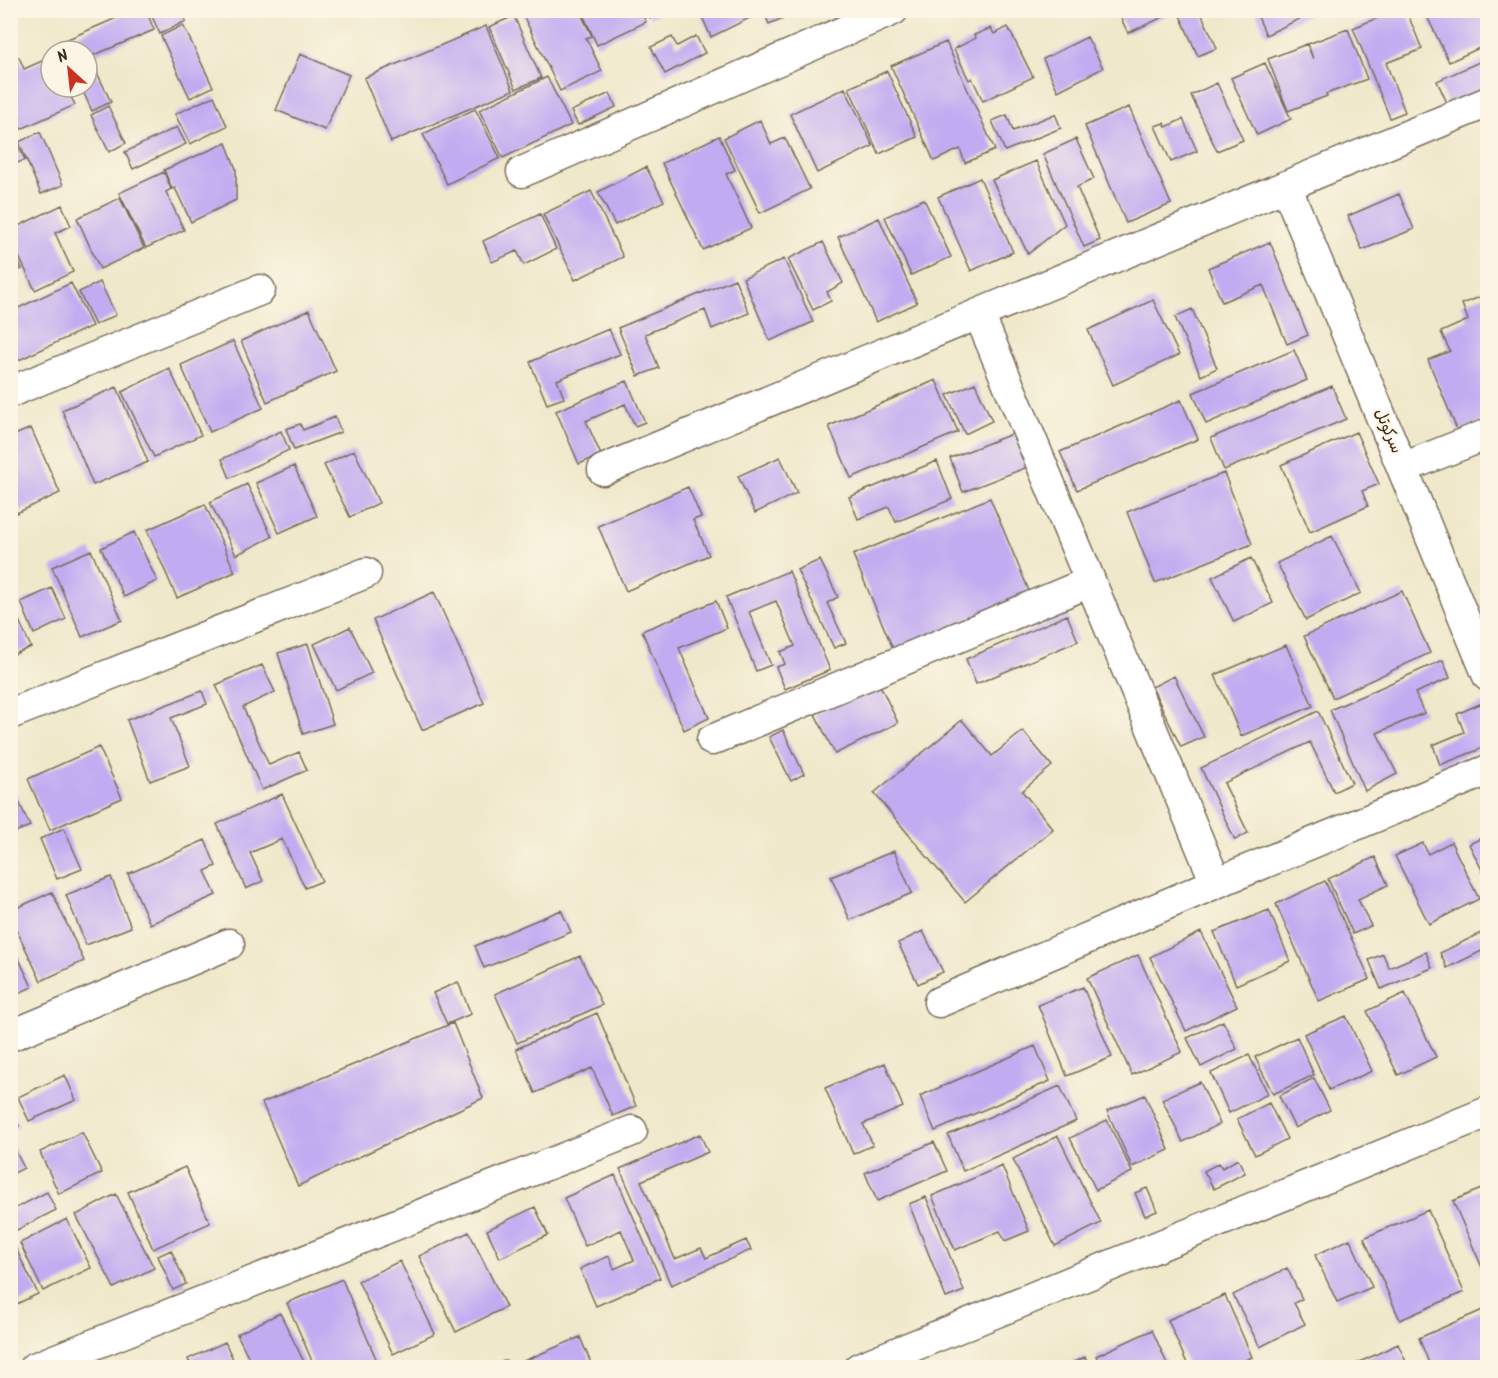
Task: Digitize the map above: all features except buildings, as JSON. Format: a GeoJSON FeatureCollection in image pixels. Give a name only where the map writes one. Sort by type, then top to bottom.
{"type":"FeatureCollection","features":[{"type":"Feature","properties":{"kind":"street"},"geometry":{"type":"LineString","coordinates":[[522,172],[893,10]]}},
{"type":"Feature","properties":{"kind":"street"},"geometry":{"type":"LineString","coordinates":[[603,470],[1488,102]]}},
{"type":"Feature","properties":{"kind":"street","name":"سرکوتل"},"geometry":{"type":"LineString","coordinates":[[1286,186],[1488,676]]}},
{"type":"Feature","properties":{"kind":"street"},"geometry":{"type":"LineString","coordinates":[[10,392],[260,290]]}},
{"type":"Feature","properties":{"kind":"street"},"geometry":{"type":"LineString","coordinates":[[979,314],[1216,883]]}},
{"type":"Feature","properties":{"kind":"street"},"geometry":{"type":"LineString","coordinates":[[1403,468],[1488,434]]}},
{"type":"Feature","properties":{"kind":"street"},"geometry":{"type":"LineString","coordinates":[[10,714],[366,573]]}},
{"type":"Feature","properties":{"kind":"street"},"geometry":{"type":"LineString","coordinates":[[712,740],[1090,582]]}},
{"type":"Feature","properties":{"kind":"street"},"geometry":{"type":"LineString","coordinates":[[939,1002],[1488,770]]}},
{"type":"Feature","properties":{"kind":"street"},"geometry":{"type":"LineString","coordinates":[[10,1036],[230,944]]}},
{"type":"Feature","properties":{"kind":"street"},"geometry":{"type":"LineString","coordinates":[[860,1368],[1488,1112]]}},
{"type":"Feature","properties":{"kind":"street"},"geometry":{"type":"LineString","coordinates":[[34,1368],[632,1131]]}}]}
